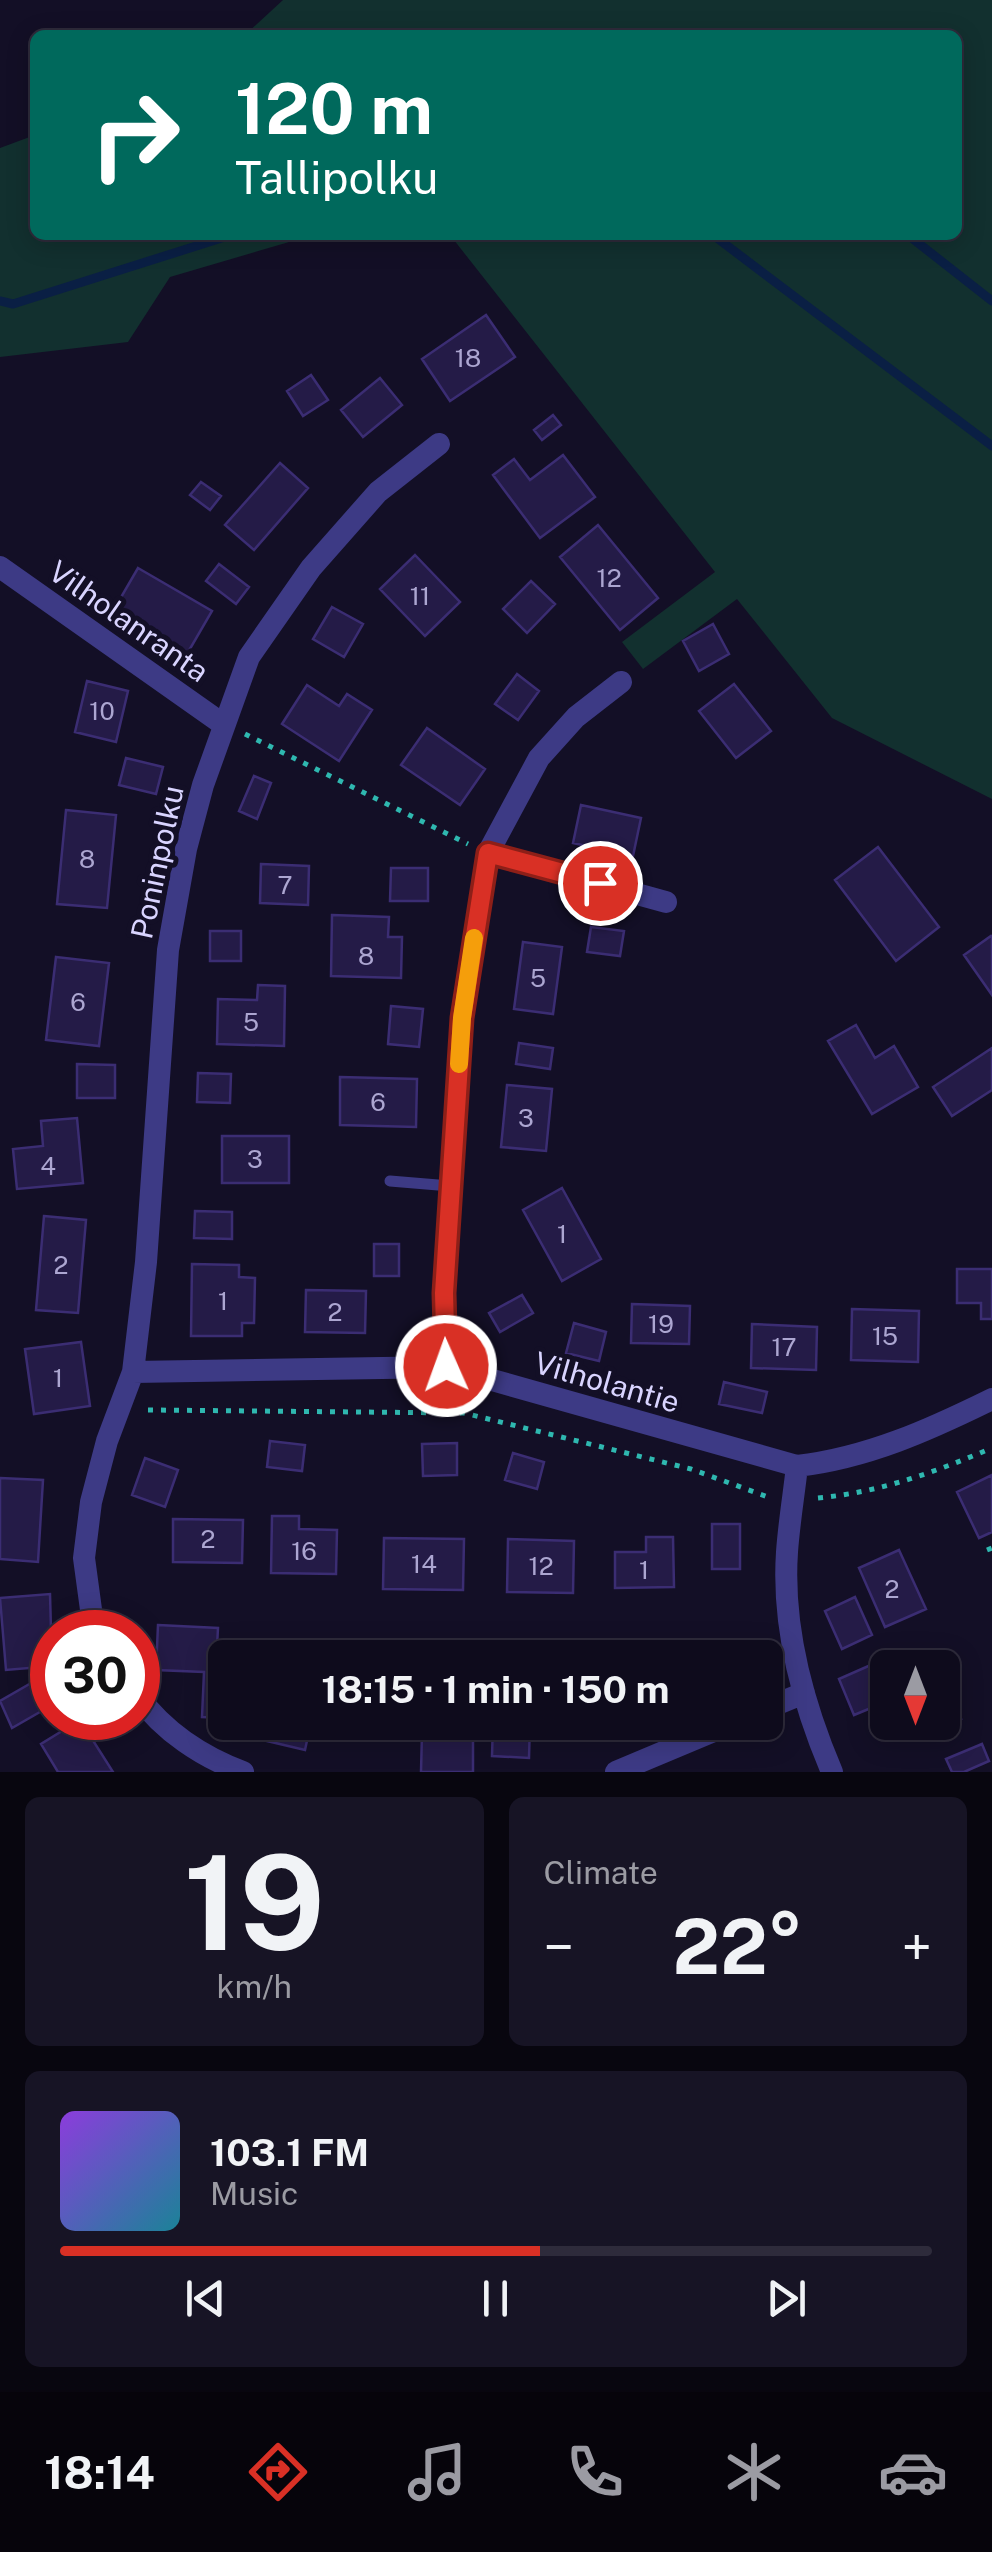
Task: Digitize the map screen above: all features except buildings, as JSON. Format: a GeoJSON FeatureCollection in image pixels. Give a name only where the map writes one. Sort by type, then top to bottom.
{"type":"FeatureCollection","features":[{"type":"Feature","properties":{"kind":"street","name":"Poninpolku"},"geometry":{"type":"LineString","coordinates":[[91,1610],[84,1558],[86,1536],[107,1441],[133,1372],[146,1262],[168,950],[186,849],[249,657],[311,568],[378,492],[439,444]]}},
{"type":"Feature","properties":{"kind":"street","name":"Vilholanranta"},"geometry":{"type":"LineString","coordinates":[[0,567],[224,724]]}},
{"type":"Feature","properties":{"kind":"street"},"geometry":{"type":"LineString","coordinates":[[446,1366],[444,1293],[462,1018],[488,853],[539,758],[576,717],[621,682]]}},
{"type":"Feature","properties":{"kind":"street"},"geometry":{"type":"LineString","coordinates":[[488,853],[666,902]]}},
{"type":"Feature","properties":{"kind":"street","name":"Vilholantie"},"geometry":{"type":"LineString","coordinates":[[133,1372],[446,1366],[796,1466],[842,1461],[992,1399]]}},
{"type":"Feature","properties":{"kind":"street"},"geometry":{"type":"LineString","coordinates":[[796,1466],[787,1555],[788,1608],[804,1693],[832,1772]]}},
{"type":"Feature","properties":{"kind":"street"},"geometry":{"type":"LineString","coordinates":[[783,1702],[804,1693]]}},
{"type":"Feature","properties":{"kind":"street"},"geometry":{"type":"LineString","coordinates":[[160,1722],[187,1744],[243,1772]]}},
{"type":"Feature","properties":{"kind":"street"},"geometry":{"type":"LineString","coordinates":[[616,1772],[692,1740]]}},
{"type":"Feature","properties":{"kind":"lane"},"geometry":{"type":"LineString","coordinates":[[390,1181],[450,1186]]}},
{"type":"Feature","properties":{"kind":"path"},"geometry":{"type":"LineString","coordinates":[[224,724],[488,853]]}},
{"type":"Feature","properties":{"kind":"path"},"geometry":{"type":"LineString","coordinates":[[148,1410],[464,1413],[691,1469],[765,1496],[793,1500],[884,1488],[921,1478],[992,1448]]}},
{"type":"Feature","properties":{"kind":"green space"},"geometry":{"type":"Polygon","coordinates":[[[283,0],[992,0],[992,799],[832,718],[737,599],[643,669],[622,642],[715,572],[454,240],[962,240],[962,30],[250,30],[283,0]]]}},
{"type":"Feature","properties":{"kind":"green space"},"geometry":{"type":"Polygon","coordinates":[[[30,137],[30,240],[296,240],[170,277],[128,342],[0,357],[0,148],[30,137]]]}},
{"type":"Feature","properties":{"kind":"waterway"},"geometry":{"type":"LineString","coordinates":[[0,301],[13,304],[215,240]]}},
{"type":"Feature","properties":{"kind":"waterway"},"geometry":{"type":"LineString","coordinates":[[720,240],[992,446]]}},
{"type":"Feature","properties":{"kind":"waterway"},"geometry":{"type":"LineString","coordinates":[[914,240],[992,301]]}},
{"type":"Feature","properties":{"kind":"slow traffic"},"geometry":{"type":"LineString","coordinates":[[459,1064],[474,938]]}},
{"type":"Feature","properties":{"kind":"route"},"geometry":{"type":"LineString","coordinates":[[446,1366],[444,1293],[462,1018],[488,853],[600,883]]}}]}
